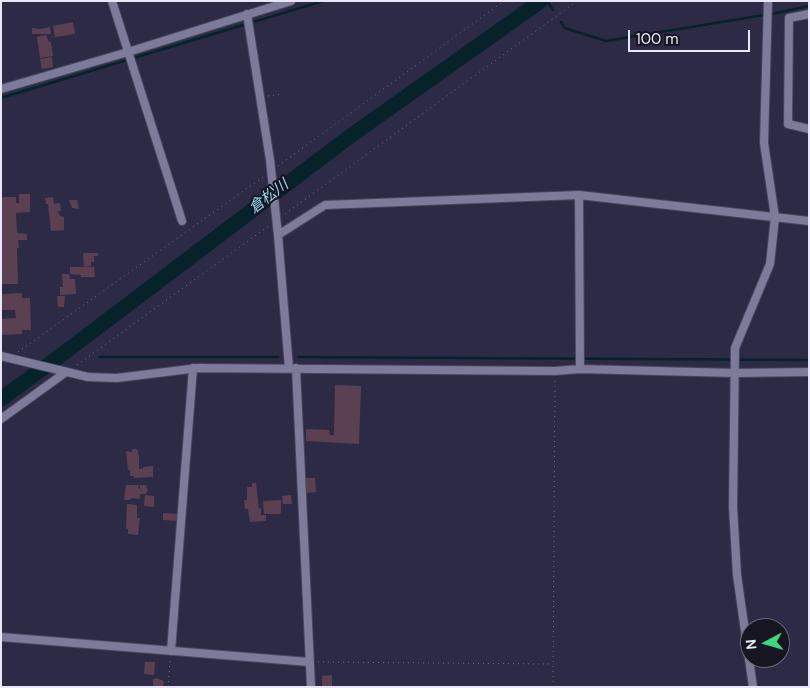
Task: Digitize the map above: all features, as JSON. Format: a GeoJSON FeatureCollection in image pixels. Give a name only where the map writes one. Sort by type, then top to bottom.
{"type":"FeatureCollection","features":[{"type":"Feature","properties":{"kind":"street"},"geometry":{"type":"LineString","coordinates":[[112,1],[182,221]]}},
{"type":"Feature","properties":{"kind":"street"},"geometry":{"type":"LineString","coordinates":[[1,89],[247,17],[290,1]]}},
{"type":"Feature","properties":{"kind":"street"},"geometry":{"type":"LineString","coordinates":[[753,687],[737,575],[733,507],[735,348],[770,264],[775,217],[764,143],[768,1]]}},
{"type":"Feature","properties":{"kind":"street"},"geometry":{"type":"LineString","coordinates":[[809,14],[790,18],[788,124],[809,128]]}},
{"type":"Feature","properties":{"kind":"street"},"geometry":{"type":"LineString","coordinates":[[247,17],[270,160],[292,368],[311,687]]}},
{"type":"Feature","properties":{"kind":"street"},"geometry":{"type":"LineString","coordinates":[[278,234],[325,205],[579,195],[809,221]]}},
{"type":"Feature","properties":{"kind":"street"},"geometry":{"type":"LineString","coordinates":[[579,195],[580,367]]}},
{"type":"Feature","properties":{"kind":"street"},"geometry":{"type":"LineString","coordinates":[[5,357],[88,377],[117,378],[194,368],[555,371],[580,367],[809,372]]}},
{"type":"Feature","properties":{"kind":"street"},"geometry":{"type":"LineString","coordinates":[[171,651],[194,368]]}},
{"type":"Feature","properties":{"kind":"street"},"geometry":{"type":"LineString","coordinates":[[1,419],[66,372]]}},
{"type":"Feature","properties":{"kind":"street"},"geometry":{"type":"LineString","coordinates":[[1,637],[310,662]]}},
{"type":"Feature","properties":{"kind":"path"},"geometry":{"type":"LineString","coordinates":[[5,357],[271,171],[504,1]]}},
{"type":"Feature","properties":{"kind":"path"},"geometry":{"type":"LineString","coordinates":[[66,372],[86,360],[102,346],[577,1]]}},
{"type":"Feature","properties":{"kind":"path"},"geometry":{"type":"LineString","coordinates":[[271,96],[282,94]]}},
{"type":"Feature","properties":{"kind":"path"},"geometry":{"type":"LineString","coordinates":[[553,687],[555,371]]}},
{"type":"Feature","properties":{"kind":"path"},"geometry":{"type":"LineString","coordinates":[[168,687],[171,651]]}},
{"type":"Feature","properties":{"kind":"path"},"geometry":{"type":"LineString","coordinates":[[310,662],[553,664]]}},
{"type":"Feature","properties":{"kind":"building"},"geometry":{"type":"Polygon","coordinates":[[[73,22],[75,34],[55,37],[53,26],[73,22]]]}},
{"type":"Feature","properties":{"kind":"building"},"geometry":{"type":"Polygon","coordinates":[[[50,27],[51,34],[32,34],[32,28],[50,27]]]}},
{"type":"Feature","properties":{"kind":"building"},"geometry":{"type":"Polygon","coordinates":[[[46,35],[49,42],[51,42],[53,56],[40,58],[37,37],[46,35]]]}},
{"type":"Feature","properties":{"kind":"building"},"geometry":{"type":"Polygon","coordinates":[[[52,57],[53,67],[42,69],[40,59],[52,57]]]}},
{"type":"Feature","properties":{"kind":"building"},"geometry":{"type":"Polygon","coordinates":[[[19,194],[30,194],[30,212],[16,213],[17,233],[27,234],[27,240],[18,240],[18,284],[1,284],[1,197],[16,197],[16,203],[19,203],[19,194]]]}},
{"type":"Feature","properties":{"kind":"building"},"geometry":{"type":"Polygon","coordinates":[[[53,197],[54,204],[60,203],[61,211],[58,211],[59,215],[64,217],[64,230],[51,231],[48,204],[46,204],[45,198],[53,197]]]}},
{"type":"Feature","properties":{"kind":"building"},"geometry":{"type":"Polygon","coordinates":[[[69,200],[77,200],[79,209],[72,208],[69,200]]]}},
{"type":"Feature","properties":{"kind":"building"},"geometry":{"type":"Polygon","coordinates":[[[83,253],[98,253],[98,256],[94,256],[94,262],[91,262],[91,266],[84,267],[83,253]]]}},
{"type":"Feature","properties":{"kind":"building"},"geometry":{"type":"Polygon","coordinates":[[[70,267],[94,267],[95,277],[81,277],[81,275],[70,274],[70,267]]]}},
{"type":"Feature","properties":{"kind":"building"},"geometry":{"type":"Polygon","coordinates":[[[62,274],[69,274],[70,279],[75,279],[75,294],[60,295],[60,287],[63,287],[62,274]]]}},
{"type":"Feature","properties":{"kind":"building"},"geometry":{"type":"Polygon","coordinates":[[[22,293],[22,298],[30,298],[31,330],[22,330],[22,334],[1,335],[1,319],[16,318],[15,310],[1,310],[1,294],[22,293]]]}},
{"type":"Feature","properties":{"kind":"building"},"geometry":{"type":"Polygon","coordinates":[[[57,296],[65,296],[64,307],[58,307],[57,296]]]}},
{"type":"Feature","properties":{"kind":"building"},"geometry":{"type":"Polygon","coordinates":[[[335,385],[361,386],[359,444],[306,441],[306,429],[329,430],[330,435],[334,435],[335,385]]]}},
{"type":"Feature","properties":{"kind":"building"},"geometry":{"type":"Polygon","coordinates":[[[132,449],[137,449],[139,469],[153,466],[153,477],[134,478],[134,476],[130,476],[130,470],[128,470],[126,451],[132,452],[132,449]]]}},
{"type":"Feature","properties":{"kind":"building"},"geometry":{"type":"Polygon","coordinates":[[[304,478],[315,478],[316,492],[306,493],[304,478]]]}},
{"type":"Feature","properties":{"kind":"building"},"geometry":{"type":"Polygon","coordinates":[[[252,483],[256,483],[259,509],[261,508],[261,515],[266,515],[266,521],[250,522],[248,509],[245,509],[244,500],[247,500],[247,487],[252,487],[252,483]]]}},
{"type":"Feature","properties":{"kind":"building"},"geometry":{"type":"Polygon","coordinates":[[[126,485],[139,485],[138,488],[140,489],[140,485],[146,485],[148,492],[140,494],[140,499],[124,500],[126,485]]]}},
{"type":"Feature","properties":{"kind":"building"},"geometry":{"type":"Polygon","coordinates":[[[145,495],[154,496],[154,507],[144,506],[145,495]]]}},
{"type":"Feature","properties":{"kind":"building"},"geometry":{"type":"Polygon","coordinates":[[[291,495],[292,504],[283,504],[282,496],[291,495]]]}},
{"type":"Feature","properties":{"kind":"building"},"geometry":{"type":"Polygon","coordinates":[[[281,500],[280,514],[264,513],[263,501],[281,500]]]}},
{"type":"Feature","properties":{"kind":"building"},"geometry":{"type":"Polygon","coordinates":[[[127,504],[137,505],[137,518],[140,518],[138,535],[128,534],[128,529],[126,529],[127,504]]]}},
{"type":"Feature","properties":{"kind":"building"},"geometry":{"type":"Polygon","coordinates":[[[163,513],[177,514],[177,521],[163,520],[163,513]]]}},
{"type":"Feature","properties":{"kind":"building"},"geometry":{"type":"Polygon","coordinates":[[[145,662],[155,662],[154,675],[144,674],[145,662]]]}},
{"type":"Feature","properties":{"kind":"building"},"geometry":{"type":"Polygon","coordinates":[[[332,675],[332,687],[322,687],[322,676],[332,675]]]}},
{"type":"Feature","properties":{"kind":"building"},"geometry":{"type":"Polygon","coordinates":[[[156,678],[164,681],[163,687],[153,686],[153,679],[156,678]]]}},
{"type":"Feature","properties":{"kind":"waterway"},"geometry":{"type":"LineString","coordinates":[[1,98],[323,1]]}},
{"type":"Feature","properties":{"kind":"waterway","name":"倉松川"},"geometry":{"type":"LineString","coordinates":[[1,399],[349,137],[541,1]]}},
{"type":"Feature","properties":{"kind":"waterway"},"geometry":{"type":"LineString","coordinates":[[547,1],[553,10]]}},
{"type":"Feature","properties":{"kind":"waterway"},"geometry":{"type":"LineString","coordinates":[[561,22],[565,28],[606,41],[809,6]]}},
{"type":"Feature","properties":{"kind":"waterway"},"geometry":{"type":"LineString","coordinates":[[100,357],[278,357]]}},
{"type":"Feature","properties":{"kind":"waterway"},"geometry":{"type":"LineString","coordinates":[[298,357],[809,360]]}}]}
